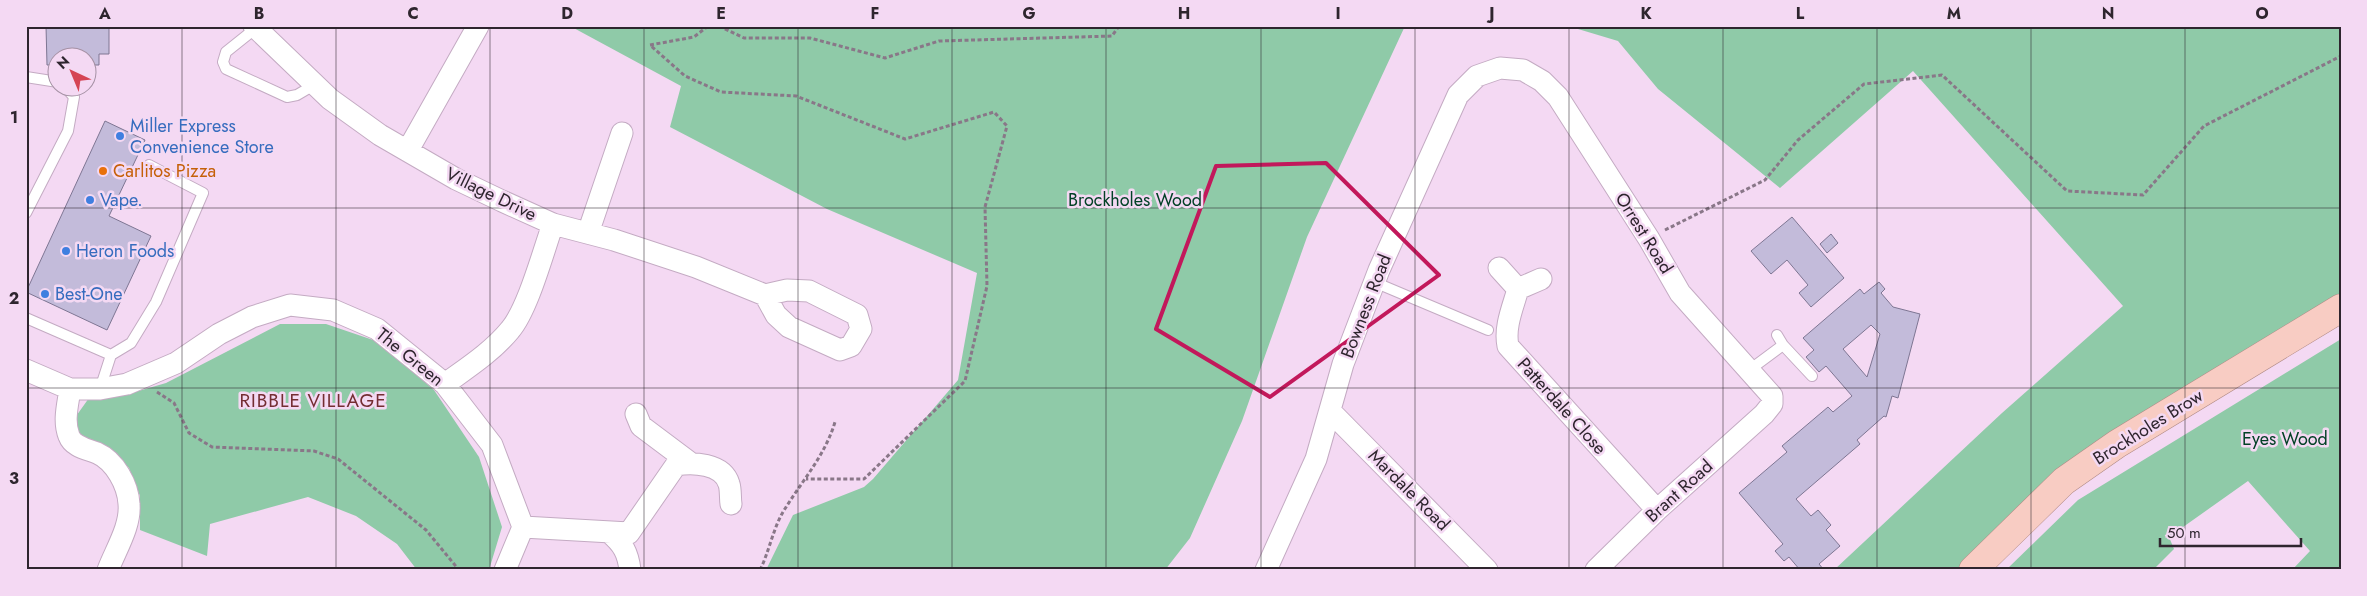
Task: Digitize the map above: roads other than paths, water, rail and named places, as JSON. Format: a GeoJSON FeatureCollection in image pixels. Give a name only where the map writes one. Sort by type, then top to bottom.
{"type":"FeatureCollection","features":[{"type":"Feature","properties":{"kind":"highway","name":"Brockholes Brow"},"geometry":{"type":"LineString","coordinates":[[1972,570],[2064,481],[2117,444],[2341,308]]}},
{"type":"Feature","properties":{"kind":"street"},"geometry":{"type":"LineString","coordinates":[[408,150],[478,26]]}},
{"type":"Feature","properties":{"kind":"street","name":"Village Drive"},"geometry":{"type":"LineString","coordinates":[[256,27],[330,99],[380,135],[456,179],[553,224],[696,267],[765,295]]}},
{"type":"Feature","properties":{"kind":"street","name":"Orrest Road"},"geometry":{"type":"LineString","coordinates":[[1500,68],[1523,70],[1542,81],[1558,97],[1649,238],[1680,293],[1772,396],[1772,404],[1764,414]]}},
{"type":"Feature","properties":{"kind":"street","name":"Bowness Road"},"geometry":{"type":"LineString","coordinates":[[1266,570],[1316,460],[1343,364],[1374,282],[1458,95],[1477,76],[1500,68]]}},
{"type":"Feature","properties":{"kind":"street"},"geometry":{"type":"LineString","coordinates":[[588,233],[622,132]]}},
{"type":"Feature","properties":{"kind":"street"},"geometry":{"type":"LineString","coordinates":[[445,384],[494,346],[511,330],[522,311],[553,224]]}},
{"type":"Feature","properties":{"kind":"street"},"geometry":{"type":"LineString","coordinates":[[1499,268],[1518,289],[1541,279]]}},
{"type":"Feature","properties":{"kind":"street","name":"Patterdale Close"},"geometry":{"type":"LineString","coordinates":[[1518,289],[1506,337],[1508,346],[1656,510]]}},
{"type":"Feature","properties":{"kind":"street","name":"The Green"},"geometry":{"type":"LineString","coordinates":[[26,370],[70,390],[100,389],[127,384],[176,363],[219,334],[244,321],[290,305],[333,310],[377,329],[445,384],[492,445],[523,527]]}},
{"type":"Feature","properties":{"kind":"street"},"geometry":{"type":"LineString","coordinates":[[70,390],[66,417],[69,437],[82,449],[99,454],[114,467],[124,480],[129,504],[124,531],[108,570]]}},
{"type":"Feature","properties":{"kind":"street","name":"Mardale Road"},"geometry":{"type":"LineString","coordinates":[[1330,411],[1487,570]]}},
{"type":"Feature","properties":{"kind":"street"},"geometry":{"type":"LineString","coordinates":[[636,414],[641,426],[689,462]]}},
{"type":"Feature","properties":{"kind":"street","name":"Brant Road"},"geometry":{"type":"LineString","coordinates":[[1596,570],[1656,510],[1764,414]]}},
{"type":"Feature","properties":{"kind":"street"},"geometry":{"type":"LineString","coordinates":[[505,570],[523,527],[629,533],[676,465],[689,462],[708,465],[721,474],[729,482],[730,504]]}},
{"type":"Feature","properties":{"kind":"street"},"geometry":{"type":"LineString","coordinates":[[610,532],[620,542],[628,555],[630,570]]}},
{"type":"Feature","properties":{"kind":"lane"},"geometry":{"type":"LineString","coordinates":[[256,27],[226,52],[222,62],[226,69],[288,97],[297,95],[314,85]]}},
{"type":"Feature","properties":{"kind":"lane"},"geometry":{"type":"LineString","coordinates":[[26,77],[48,80]]}},
{"type":"Feature","properties":{"kind":"lane"},"geometry":{"type":"LineString","coordinates":[[26,213],[68,131],[74,98]]}},
{"type":"Feature","properties":{"kind":"lane"},"geometry":{"type":"LineString","coordinates":[[100,389],[111,355],[131,343],[156,302],[203,193],[149,165]]}},
{"type":"Feature","properties":{"kind":"lane"},"geometry":{"type":"LineString","coordinates":[[1374,282],[1488,330]]}},
{"type":"Feature","properties":{"kind":"lane"},"geometry":{"type":"LineString","coordinates":[[26,318],[111,355]]}},
{"type":"Feature","properties":{"kind":"lane"},"geometry":{"type":"LineString","coordinates":[[1748,371],[1780,340],[1812,376]]}},
{"type":"Feature","properties":{"kind":"place","name":"Miller Express Convenience Store"},"geometry":{"type":"Point","coordinates":[120,136]}},
{"type":"Feature","properties":{"kind":"place","name":"Carlitos Pizza"},"geometry":{"type":"Point","coordinates":[103,171]}},
{"type":"Feature","properties":{"kind":"place","name":"Vape."},"geometry":{"type":"Point","coordinates":[90,200]}},
{"type":"Feature","properties":{"kind":"place","name":"Heron Foods"},"geometry":{"type":"Point","coordinates":[66,251]}},
{"type":"Feature","properties":{"kind":"place","name":"Best-One"},"geometry":{"type":"Point","coordinates":[45,294]}},
{"type":"Feature","properties":{"kind":"district","name":"RIBBLE VILLAGE"},"geometry":{"type":"Point","coordinates":[313,400]}},
{"type":"Feature","properties":{"kind":"park label","name":"Brockholes Wood"},"geometry":{"type":"Point","coordinates":[1135,200]}},
{"type":"Feature","properties":{"kind":"park label","name":"Eyes Wood"},"geometry":{"type":"Point","coordinates":[2285,439]}}]}
